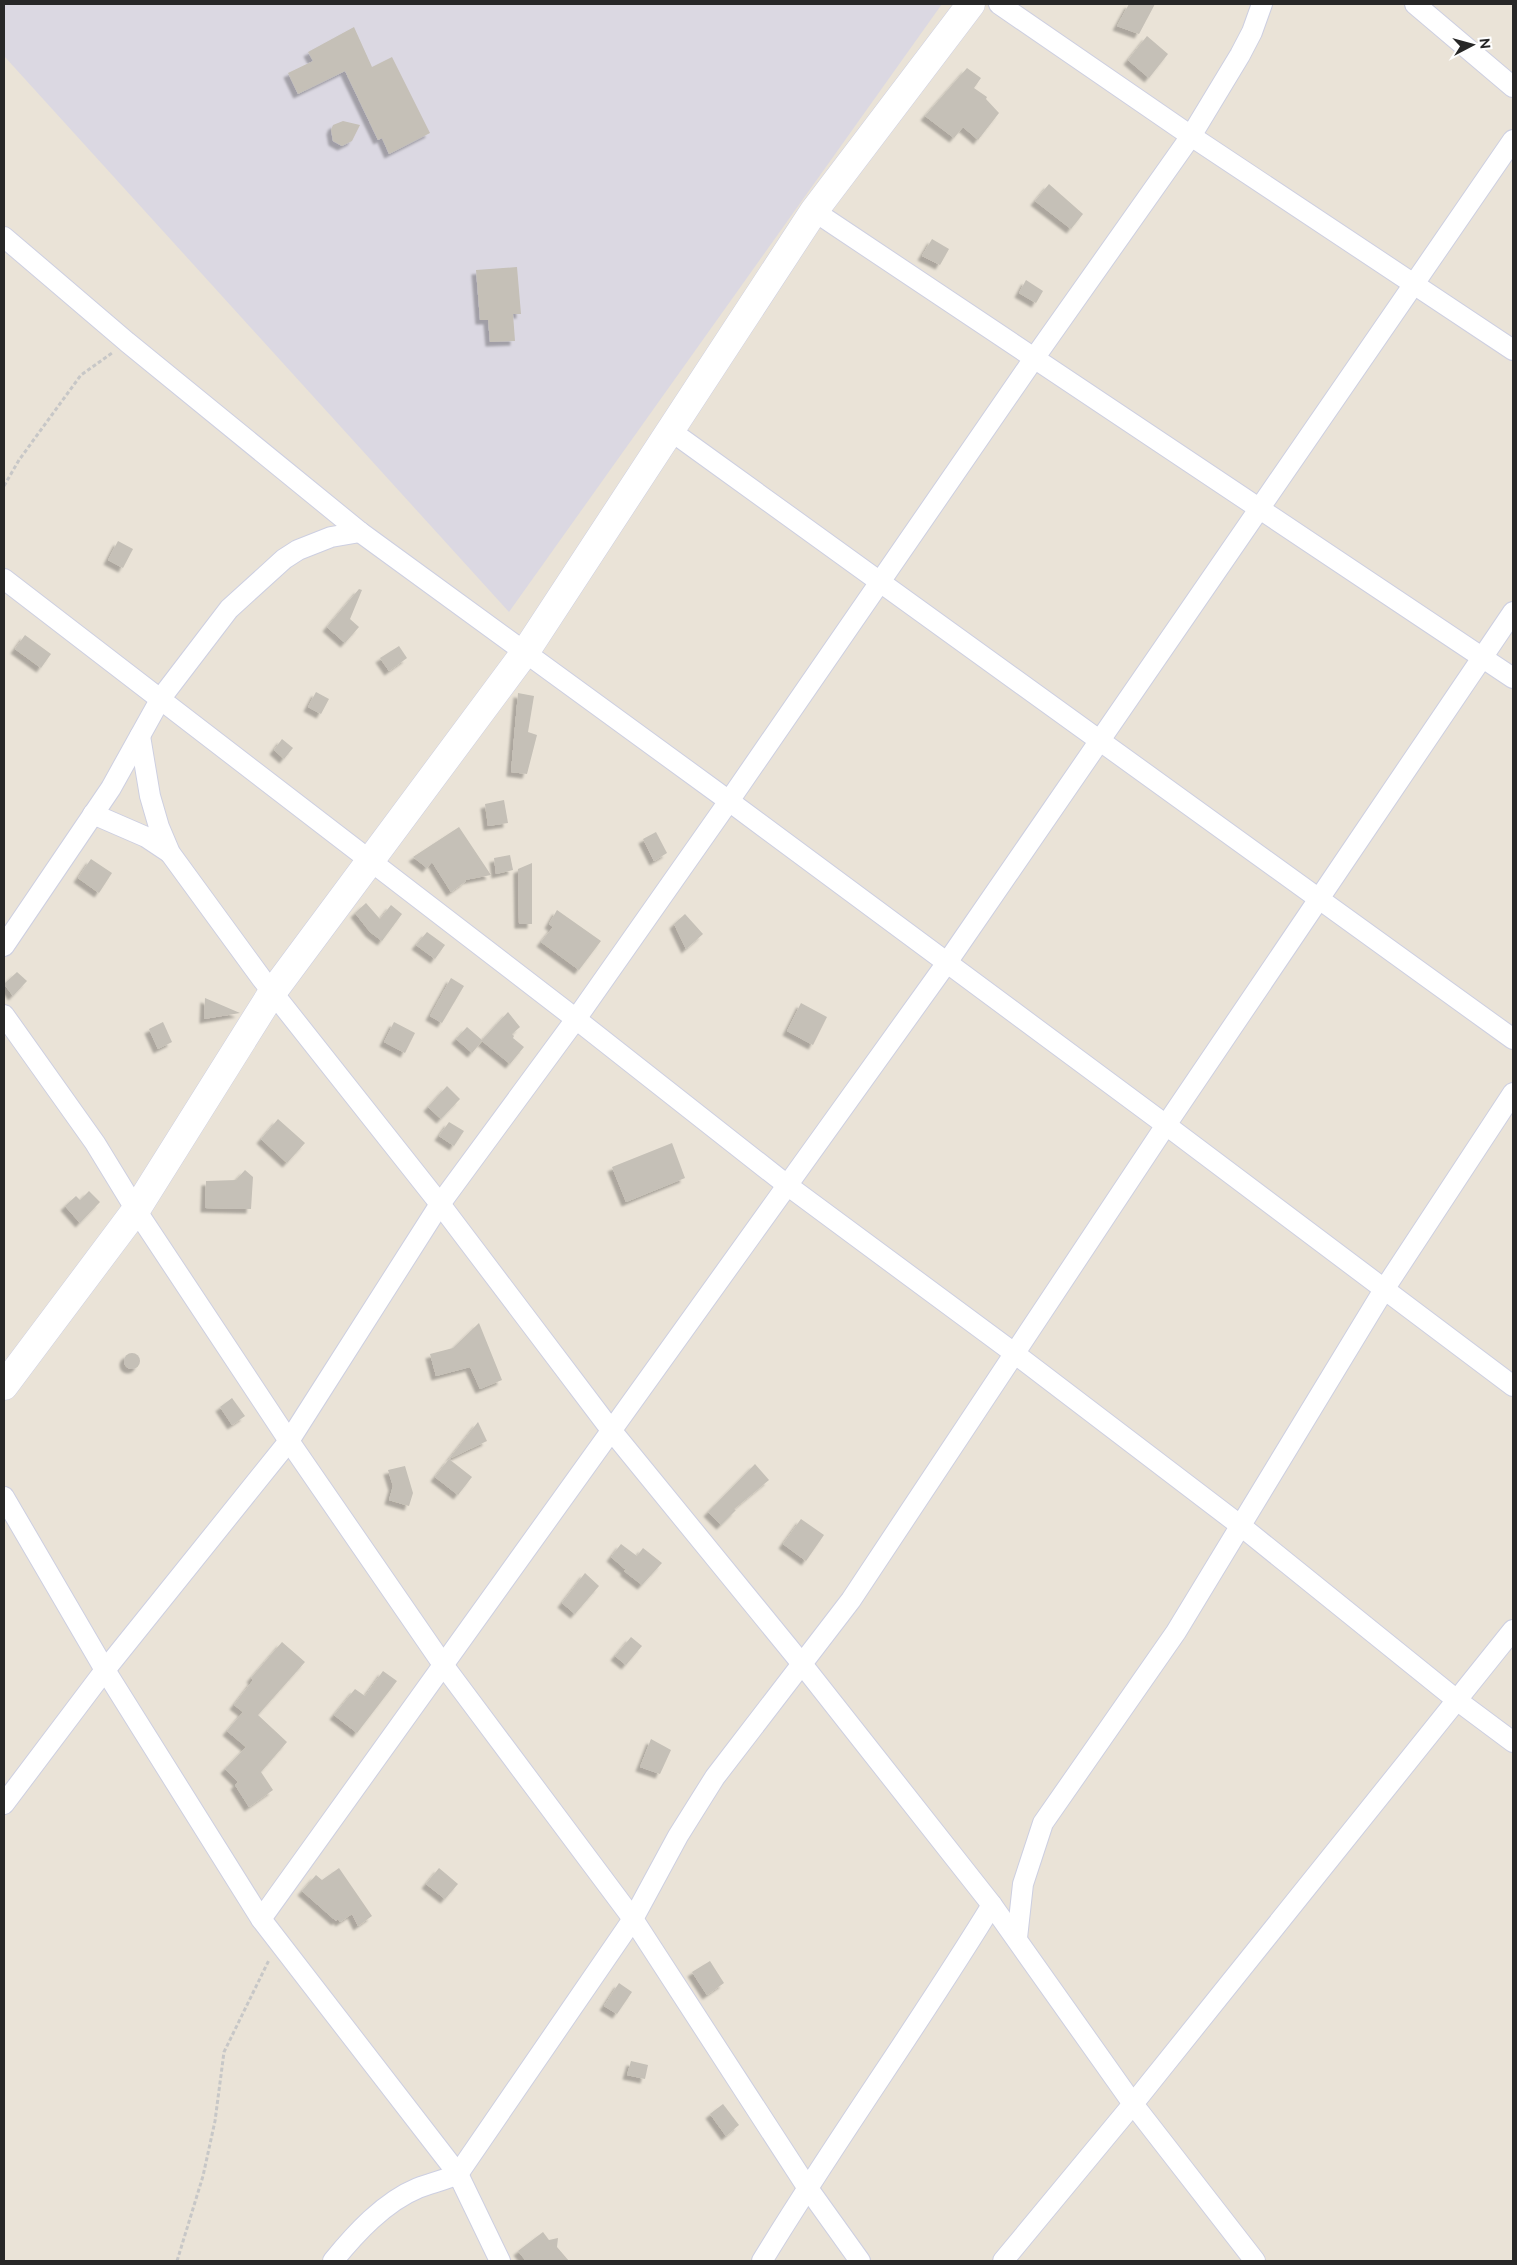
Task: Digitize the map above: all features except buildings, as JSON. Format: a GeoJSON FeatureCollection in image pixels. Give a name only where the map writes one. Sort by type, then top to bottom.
{"type":"FeatureCollection","features":[{"type":"Feature","properties":{"kind":"street"},"geometry":{"type":"LineString","coordinates":[[4,1386],[136,1210],[272,993],[526,651],[814,211],[971,4]]}},
{"type":"Feature","properties":{"kind":"street"},"geometry":{"type":"LineString","coordinates":[[999,4],[1191,136],[1513,350]]}},
{"type":"Feature","properties":{"kind":"street"},"geometry":{"type":"LineString","coordinates":[[4,1804],[105,1670],[290,1441],[440,1204],[576,1019],[729,801],[879,580],[1191,136],[1240,55],[1252,32],[1262,4]]}},
{"type":"Feature","properties":{"kind":"street"},"geometry":{"type":"LineString","coordinates":[[1415,4],[1513,87]]}},
{"type":"Feature","properties":{"kind":"street"},"geometry":{"type":"LineString","coordinates":[[261,1919],[946,964],[1513,140]]}},
{"type":"Feature","properties":{"kind":"street"},"geometry":{"type":"LineString","coordinates":[[814,211],[1260,507],[1513,678]]}},
{"type":"Feature","properties":{"kind":"street"},"geometry":{"type":"LineString","coordinates":[[4,237],[127,342],[360,532],[526,651],[729,801],[946,964],[1385,1288],[1513,1386]]}},
{"type":"Feature","properties":{"kind":"street"},"geometry":{"type":"LineString","coordinates":[[671,431],[1513,1039]]}},
{"type":"Feature","properties":{"kind":"street"},"geometry":{"type":"LineString","coordinates":[[4,946],[93,814],[161,698],[229,609],[284,559],[298,550],[319,541],[360,532]]}},
{"type":"Feature","properties":{"kind":"street"},"geometry":{"type":"LineString","coordinates":[[4,579],[576,1019],[787,1185],[1014,1353],[1241,1526],[1458,1701],[1513,1742]]}},
{"type":"Feature","properties":{"kind":"street"},"geometry":{"type":"LineString","coordinates":[[333,2261],[344,2248],[391,2204],[417,2188],[436,2184],[458,2174],[633,1919],[678,1836],[715,1777],[851,1600],[1166,1125],[1513,612]]}},
{"type":"Feature","properties":{"kind":"street"},"geometry":{"type":"LineString","coordinates":[[140,736],[150,796],[159,828],[170,853],[272,993],[440,1204],[611,1430],[802,1664],[992,1905],[1133,2104],[1255,2261]]}},
{"type":"Feature","properties":{"kind":"street"},"geometry":{"type":"LineString","coordinates":[[93,814],[146,837],[170,853]]}},
{"type":"Feature","properties":{"kind":"street"},"geometry":{"type":"LineString","coordinates":[[4,1015],[95,1143],[136,1210],[290,1441],[444,1666],[633,1919],[808,2187],[860,2261]]}},
{"type":"Feature","properties":{"kind":"street"},"geometry":{"type":"LineString","coordinates":[[1017,1938],[1023,1884],[1043,1823],[1176,1632],[1385,1288],[1513,1093]]}},
{"type":"Feature","properties":{"kind":"street"},"geometry":{"type":"LineString","coordinates":[[4,1497],[105,1670],[261,1919],[458,2174],[500,2261]]}},
{"type":"Feature","properties":{"kind":"street"},"geometry":{"type":"LineString","coordinates":[[1003,2261],[1133,2104],[1513,1630]]}},
{"type":"Feature","properties":{"kind":"street"},"geometry":{"type":"LineString","coordinates":[[762,2261],[808,2187],[946,1979],[992,1905]]}},
{"type":"Feature","properties":{"kind":"path"},"geometry":{"type":"LineString","coordinates":[[4,486],[19,460],[82,375],[127,342]]}},
{"type":"Feature","properties":{"kind":"path"},"geometry":{"type":"LineString","coordinates":[[178,2261],[203,2176],[215,2121],[224,2052],[278,1941]]}},
{"type":"Feature","properties":{"kind":"shaded area"},"geometry":{"type":"Polygon","coordinates":[[[4,4],[942,4],[509,612],[4,56],[4,4]]]}}]}
